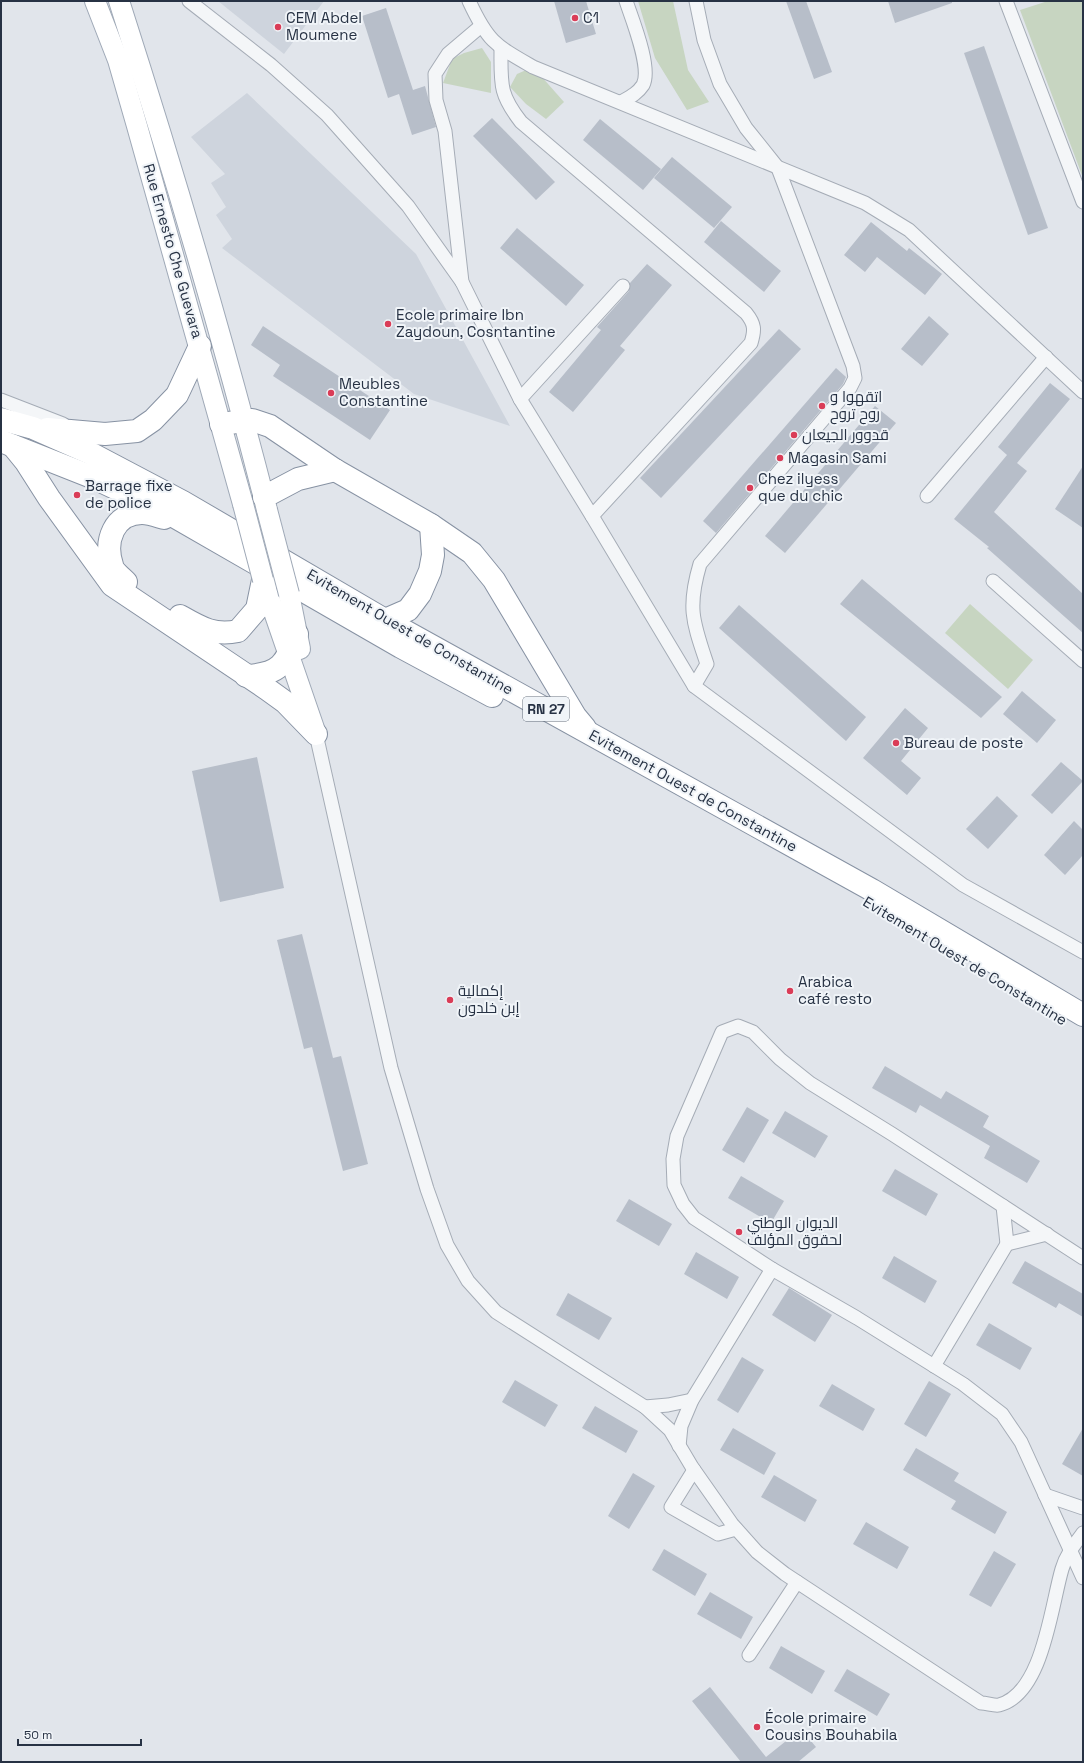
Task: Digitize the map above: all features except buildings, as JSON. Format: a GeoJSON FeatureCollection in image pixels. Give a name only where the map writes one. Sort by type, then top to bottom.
{"type":"FeatureCollection","features":[{"type":"Feature","properties":{"kind":"highway"},"geometry":{"type":"LineString","coordinates":[[33,428],[105,434],[137,431],[153,420],[177,395],[200,346]]}},
{"type":"Feature","properties":{"kind":"highway","name":"Evitement Ouest de Constantine"},"geometry":{"type":"LineString","coordinates":[[1,419],[33,428],[92,454],[183,502],[385,620],[872,890],[1083,1015]]}},
{"type":"Feature","properties":{"kind":"highway"},"geometry":{"type":"LineString","coordinates":[[221,424],[245,420],[261,422],[270,426],[335,470],[431,526],[472,553],[494,580],[575,716],[590,734]]}},
{"type":"Feature","properties":{"kind":"highway"},"geometry":{"type":"LineString","coordinates":[[6,442],[26,462],[49,498],[112,585],[285,702],[316,734]]}},
{"type":"Feature","properties":{"kind":"highway","name":"Evitement Ouest de Constantine"},"geometry":{"type":"LineString","coordinates":[[6,442],[92,477],[190,525],[400,647],[599,754],[903,922],[985,969],[1083,1031]]}},
{"type":"Feature","properties":{"kind":"highway"},"geometry":{"type":"LineString","coordinates":[[266,503],[298,479],[335,470]]}},
{"type":"Feature","properties":{"kind":"highway"},"geometry":{"type":"LineString","coordinates":[[190,525],[143,513],[131,515],[121,520],[113,529],[110,541],[112,567],[126,582],[198,626],[217,633],[238,631],[248,620],[256,609],[263,580]]}},
{"type":"Feature","properties":{"kind":"highway"},"geometry":{"type":"LineString","coordinates":[[385,620],[408,610],[420,594],[430,571],[433,555],[431,526]]}},
{"type":"Feature","properties":{"kind":"highway"},"geometry":{"type":"LineString","coordinates":[[246,676],[264,675],[278,668],[288,656],[297,634]]}},
{"type":"Feature","properties":{"kind":"main road","name":"Rue Ernesto Che Guevara"},"geometry":{"type":"LineString","coordinates":[[95,1],[118,60],[200,346],[263,580]]}},
{"type":"Feature","properties":{"kind":"main road"},"geometry":{"type":"LineString","coordinates":[[119,1],[173,168],[245,420],[289,594],[316,734]]}},
{"type":"Feature","properties":{"kind":"main road"},"geometry":{"type":"LineString","coordinates":[[263,580],[316,734]]}},
{"type":"Feature","properties":{"kind":"street"},"geometry":{"type":"LineString","coordinates":[[189,1],[271,65],[327,115],[408,206],[462,282],[520,399],[694,686],[963,885],[1083,952]]}},
{"type":"Feature","properties":{"kind":"street"},"geometry":{"type":"LineString","coordinates":[[469,1],[481,26],[491,40],[501,49],[533,67],[865,203],[909,230],[1083,392]]}},
{"type":"Feature","properties":{"kind":"street"},"geometry":{"type":"LineString","coordinates":[[621,102],[635,94],[644,83],[645,64],[626,1]]}},
{"type":"Feature","properties":{"kind":"street"},"geometry":{"type":"LineString","coordinates":[[694,686],[707,664],[696,630],[692,608],[693,586],[700,564],[850,388],[855,378],[853,366],[778,168],[746,128],[720,84],[704,40],[696,1]]}},
{"type":"Feature","properties":{"kind":"street"},"geometry":{"type":"LineString","coordinates":[[1006,1],[1083,202]]}},
{"type":"Feature","properties":{"kind":"street"},"geometry":{"type":"LineString","coordinates":[[462,282],[445,131],[436,100],[435,74],[448,54],[481,26]]}},
{"type":"Feature","properties":{"kind":"street"},"geometry":{"type":"LineString","coordinates":[[501,49],[501,87],[510,108],[521,122],[746,313],[754,323],[754,332],[751,343],[592,516]]}},
{"type":"Feature","properties":{"kind":"street"},"geometry":{"type":"LineString","coordinates":[[520,399],[623,286]]}},
{"type":"Feature","properties":{"kind":"street"},"geometry":{"type":"LineString","coordinates":[[927,496],[1046,357]]}},
{"type":"Feature","properties":{"kind":"street"},"geometry":{"type":"LineString","coordinates":[[1,400],[80,431]]}},
{"type":"Feature","properties":{"kind":"street"},"geometry":{"type":"LineString","coordinates":[[993,581],[1083,661]]}},
{"type":"Feature","properties":{"kind":"street"},"geometry":{"type":"LineString","coordinates":[[316,734],[391,1068],[426,1190],[447,1245],[468,1281],[496,1312],[645,1407],[670,1430],[694,1470],[736,1529],[757,1552],[797,1582],[981,1703],[998,1705],[1013,1698],[1026,1687],[1036,1668],[1062,1569],[1070,1550],[1083,1533]]}},
{"type":"Feature","properties":{"kind":"street"},"geometry":{"type":"LineString","coordinates":[[1083,1258],[810,1083],[780,1060],[753,1032],[738,1026],[722,1032],[677,1136],[673,1159],[674,1185],[682,1204],[694,1218],[772,1269],[857,1318],[963,1384],[1002,1414],[1021,1442],[1083,1578]]}},
{"type":"Feature","properties":{"kind":"street"},"geometry":{"type":"LineString","coordinates":[[934,1366],[1007,1244],[1003,1206]]}},
{"type":"Feature","properties":{"kind":"street"},"geometry":{"type":"LineString","coordinates":[[1007,1244],[1047,1234]]}},
{"type":"Feature","properties":{"kind":"street"},"geometry":{"type":"LineString","coordinates":[[679,1446],[681,1426],[692,1400],[772,1269]]}},
{"type":"Feature","properties":{"kind":"street"},"geometry":{"type":"LineString","coordinates":[[645,1407],[668,1405],[692,1400]]}},
{"type":"Feature","properties":{"kind":"street"},"geometry":{"type":"LineString","coordinates":[[694,1470],[671,1507],[718,1534],[736,1529]]}},
{"type":"Feature","properties":{"kind":"street"},"geometry":{"type":"LineString","coordinates":[[1045,1495],[1083,1508]]}},
{"type":"Feature","properties":{"kind":"street"},"geometry":{"type":"LineString","coordinates":[[749,1655],[797,1582]]}},
{"type":"Feature","properties":{"kind":"shaded area","name":"CEM Abdel Moumene"},"geometry":{"type":"Polygon","coordinates":[[[218,1],[324,1],[284,54],[218,1]]]}},
{"type":"Feature","properties":{"kind":"shaded area","name":"Ecole primaire Ibn Zaydoun, Cosntantine"},"geometry":{"type":"Polygon","coordinates":[[[247,93],[416,254],[510,426],[414,394],[222,248],[232,239],[216,215],[226,207],[211,183],[225,174],[191,137],[247,93]]]}},
{"type":"Feature","properties":{"kind":"green space"},"geometry":{"type":"Polygon","coordinates":[[[638,1],[673,1],[688,70],[709,102],[687,110],[655,58],[638,1]]]}},
{"type":"Feature","properties":{"kind":"green space"},"geometry":{"type":"Polygon","coordinates":[[[1048,1],[1083,1],[1083,178],[1020,10],[1048,1]]]}},
{"type":"Feature","properties":{"kind":"green space"},"geometry":{"type":"Polygon","coordinates":[[[482,48],[491,62],[491,93],[443,83],[452,59],[464,53],[482,48]]]}},
{"type":"Feature","properties":{"kind":"green space"},"geometry":{"type":"Polygon","coordinates":[[[533,67],[564,102],[546,119],[526,104],[510,87],[517,74],[533,67]]]}},
{"type":"Feature","properties":{"kind":"green space"},"geometry":{"type":"Polygon","coordinates":[[[970,604],[1033,660],[1008,689],[945,633],[970,604]]]}},
{"type":"Feature","properties":{"kind":"place","name":"C1"},"geometry":{"type":"Point","coordinates":[575,18]}},
{"type":"Feature","properties":{"kind":"place","name":"CEM Abdel Moumene"},"geometry":{"type":"Point","coordinates":[278,27]}},
{"type":"Feature","properties":{"kind":"place","name":"Ecole primaire Ibn Zaydoun, Cosntantine"},"geometry":{"type":"Point","coordinates":[388,324]}},
{"type":"Feature","properties":{"kind":"place","name":"Meubles Constantine"},"geometry":{"type":"Point","coordinates":[331,393]}},
{"type":"Feature","properties":{"kind":"place","name":"اتقهوا و روح تروح"},"geometry":{"type":"Point","coordinates":[822,406]}},
{"type":"Feature","properties":{"kind":"place","name":"قدوور الجيعان"},"geometry":{"type":"Point","coordinates":[794,435]}},
{"type":"Feature","properties":{"kind":"place","name":"Magasin Sami"},"geometry":{"type":"Point","coordinates":[780,458]}},
{"type":"Feature","properties":{"kind":"place","name":"Chez ilyess que du chic"},"geometry":{"type":"Point","coordinates":[750,488]}},
{"type":"Feature","properties":{"kind":"place","name":"Barrage fixe de police"},"geometry":{"type":"Point","coordinates":[77,495]}},
{"type":"Feature","properties":{"kind":"place","name":"Bureau de poste"},"geometry":{"type":"Point","coordinates":[896,743]}},
{"type":"Feature","properties":{"kind":"place","name":"Arabica café resto"},"geometry":{"type":"Point","coordinates":[790,991]}},
{"type":"Feature","properties":{"kind":"place","name":"إكمالية إبن خلدون"},"geometry":{"type":"Point","coordinates":[450,1000]}},
{"type":"Feature","properties":{"kind":"place","name":"الديوان الوطني لحقوق المؤلف"},"geometry":{"type":"Point","coordinates":[739,1232]}},
{"type":"Feature","properties":{"kind":"place","name":"École primaire Cousins Bouhabila"},"geometry":{"type":"Point","coordinates":[757,1727]}}]}
